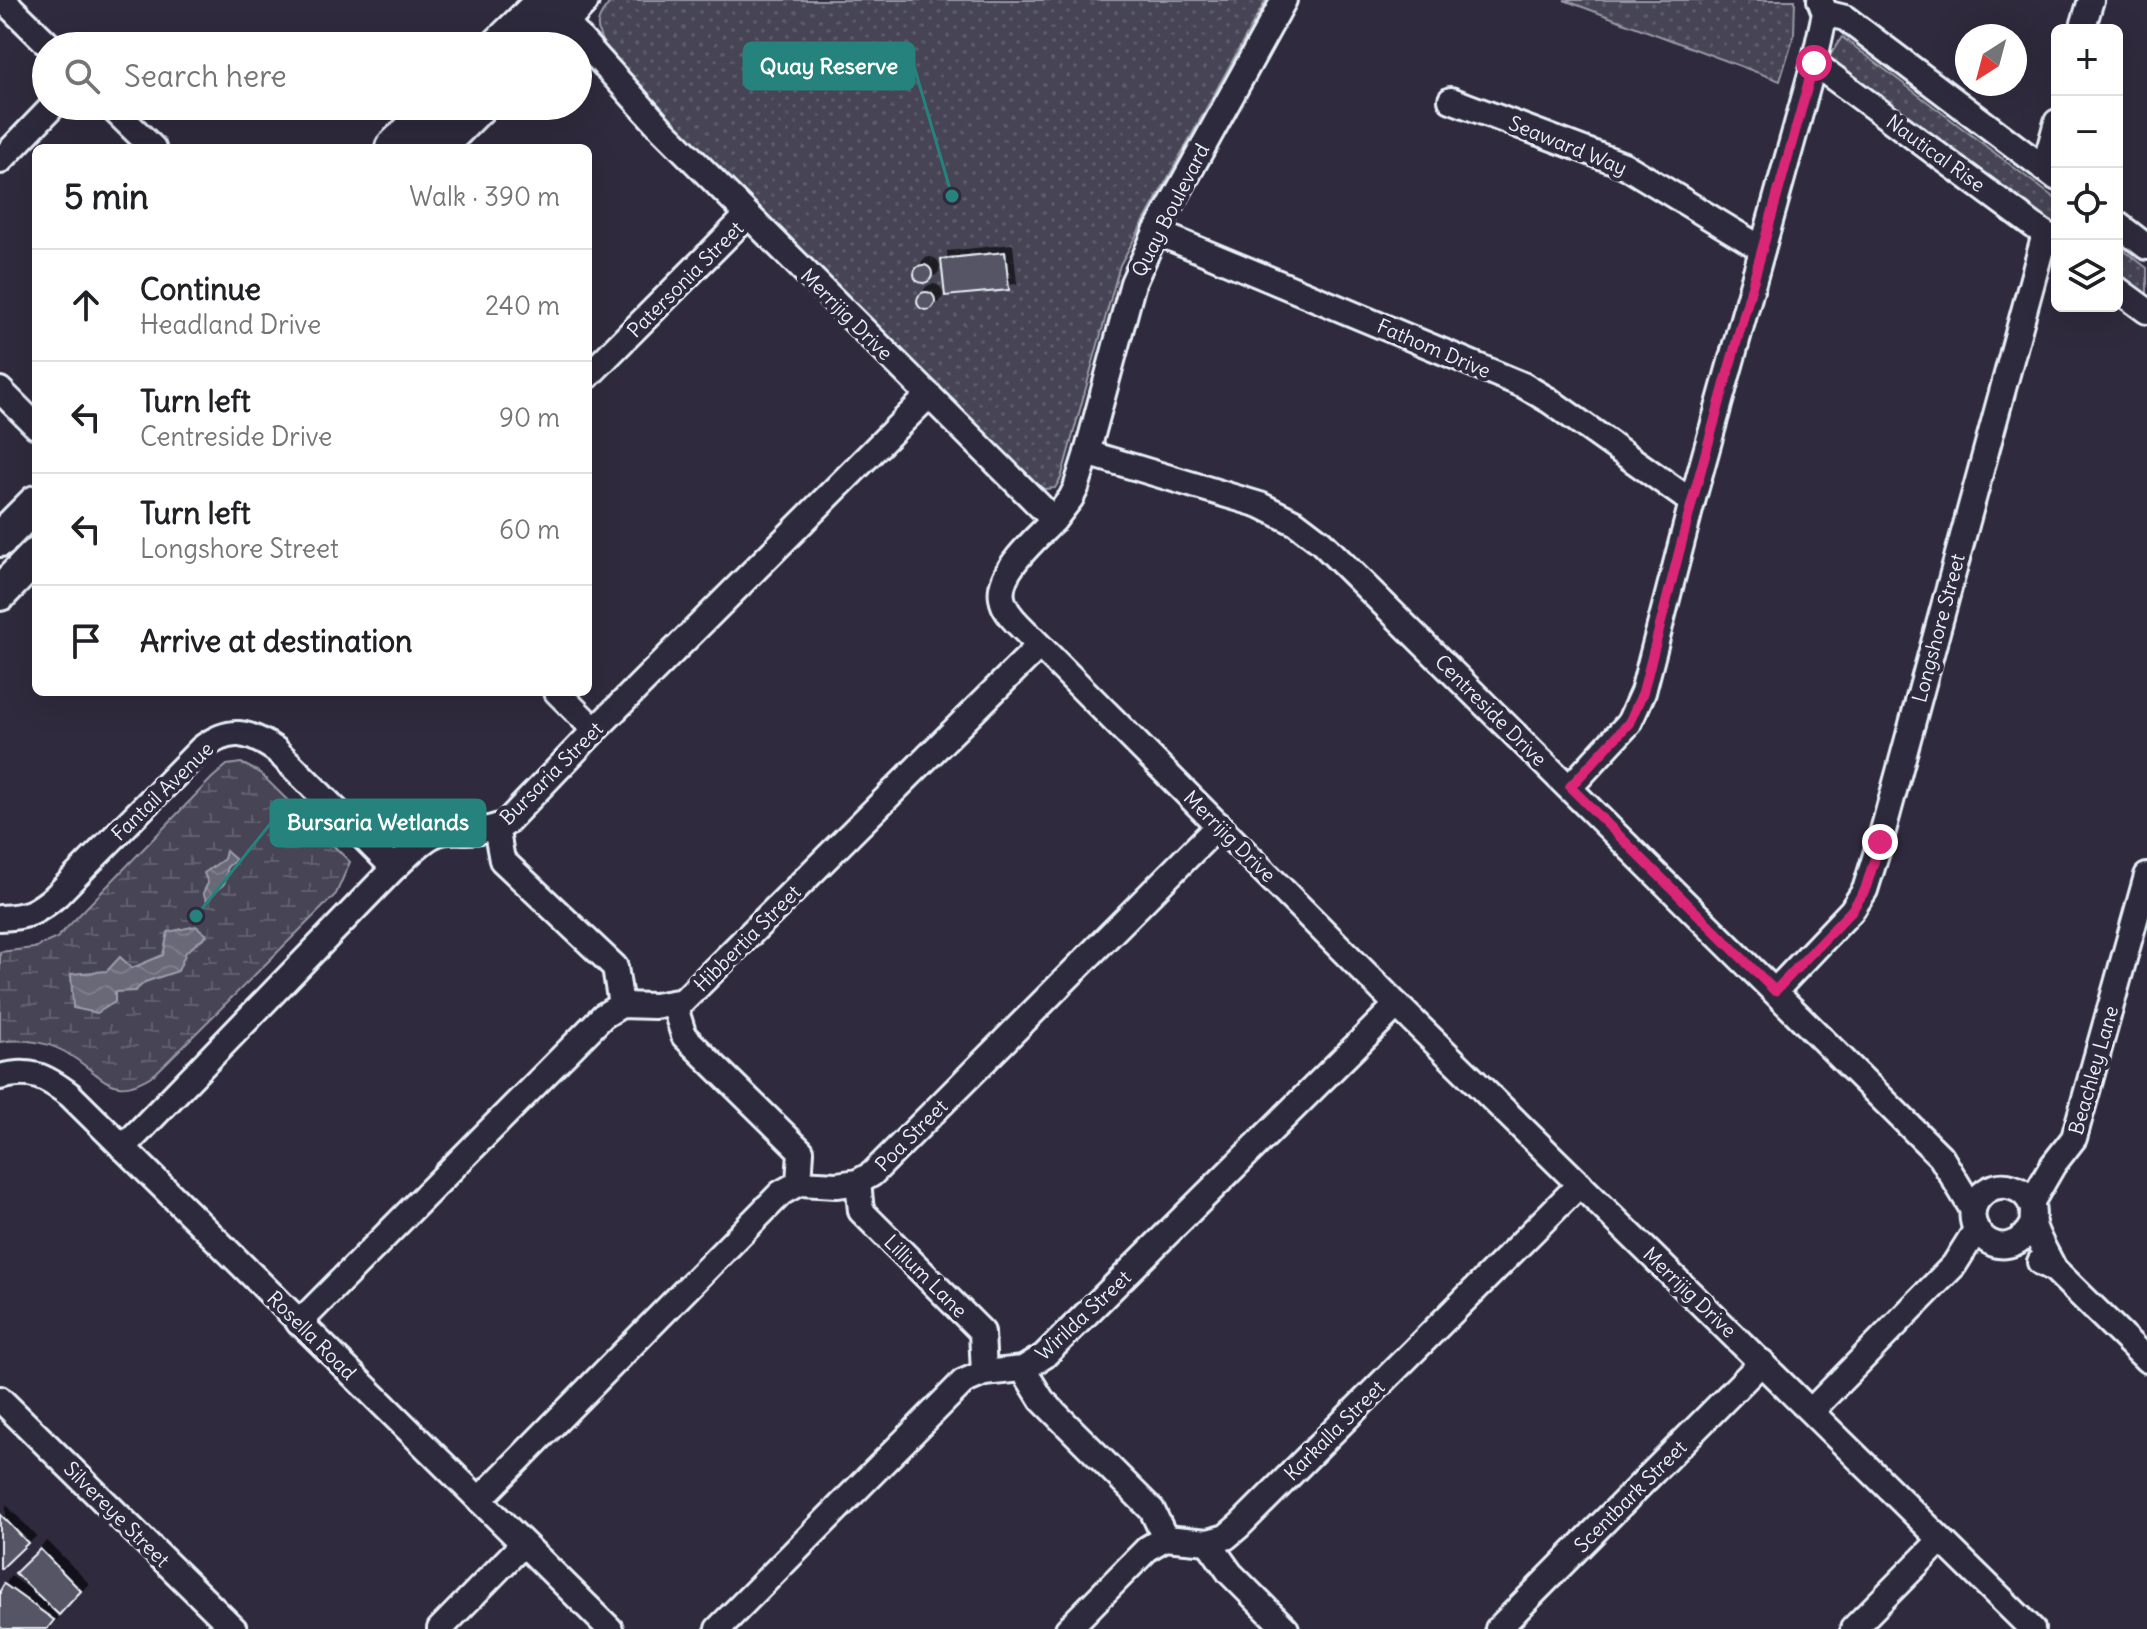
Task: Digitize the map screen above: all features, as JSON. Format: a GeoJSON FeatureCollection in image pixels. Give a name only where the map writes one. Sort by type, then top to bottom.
{"type":"FeatureCollection","features":[{"type":"Feature","properties":{"kind":"street"},"geometry":{"type":"LineString","coordinates":[[3,0],[36,32]]}},
{"type":"Feature","properties":{"kind":"street","name":"Quay Boulevard"},"geometry":{"type":"LineString","coordinates":[[1054,520],[1071,498],[1087,453],[1133,283],[1156,232],[1284,0]]}},
{"type":"Feature","properties":{"kind":"street"},"geometry":{"type":"LineString","coordinates":[[2084,24],[2091,0]]}},
{"type":"Feature","properties":{"kind":"street"},"geometry":{"type":"LineString","coordinates":[[519,32],[559,5]]}},
{"type":"Feature","properties":{"kind":"street"},"geometry":{"type":"LineString","coordinates":[[545,32],[559,5]]}},
{"type":"Feature","properties":{"kind":"street","name":"Merrijig Drive"},"geometry":{"type":"LineString","coordinates":[[559,5],[580,32]]}},
{"type":"Feature","properties":{"kind":"street"},"geometry":{"type":"LineString","coordinates":[[1570,787],[1618,736],[1637,709],[1814,63],[1822,6],[1845,18],[2051,173]]}},
{"type":"Feature","properties":{"kind":"street","name":"Merrijig Drive"},"geometry":{"type":"LineString","coordinates":[[592,47],[633,99],[747,216],[1054,520],[1013,565],[1002,584],[1007,612],[1397,1005],[2032,1629]]}},
{"type":"Feature","properties":{"kind":"street","name":"Nautical Rise"},"geometry":{"type":"LineString","coordinates":[[1814,63],[2051,238]]}},
{"type":"Feature","properties":{"kind":"street","name":"Seaward Way"},"geometry":{"type":"LineString","coordinates":[[1451,100],[1624,165],[1762,249]]}},
{"type":"Feature","properties":{"kind":"street"},"geometry":{"type":"LineString","coordinates":[[0,161],[40,120]]}},
{"type":"Feature","properties":{"kind":"street"},"geometry":{"type":"LineString","coordinates":[[124,120],[149,144]]}},
{"type":"Feature","properties":{"kind":"street"},"geometry":{"type":"LineString","coordinates":[[397,144],[422,120]]}},
{"type":"Feature","properties":{"kind":"street"},"geometry":{"type":"LineString","coordinates":[[441,144],[465,120]]}},
{"type":"Feature","properties":{"kind":"street","name":"Patersonia Street"},"geometry":{"type":"LineString","coordinates":[[592,372],[747,216]]}},
{"type":"Feature","properties":{"kind":"street"},"geometry":{"type":"LineString","coordinates":[[2123,229],[2147,247]]}},
{"type":"Feature","properties":{"kind":"street","name":"Fathom Drive"},"geometry":{"type":"LineString","coordinates":[[1156,232],[1523,385],[1692,502]]}},
{"type":"Feature","properties":{"kind":"street","name":"Longshore Street"},"geometry":{"type":"LineString","coordinates":[[1775,991],[1852,910],[1865,890],[2051,238]]}},
{"type":"Feature","properties":{"kind":"street"},"geometry":{"type":"LineString","coordinates":[[2123,293],[2147,311]]}},
{"type":"Feature","properties":{"kind":"street"},"geometry":{"type":"LineString","coordinates":[[0,390],[32,422]]}},
{"type":"Feature","properties":{"kind":"street","name":"Bursaria Street"},"geometry":{"type":"LineString","coordinates":[[123,1148],[394,868],[435,834],[505,824],[929,395]]}},
{"type":"Feature","properties":{"kind":"street","name":"Centreside Drive"},"geometry":{"type":"LineString","coordinates":[[1087,453],[1260,505],[1296,523],[1321,542],[1941,1157],[1987,1233]]}},
{"type":"Feature","properties":{"kind":"street"},"geometry":{"type":"LineString","coordinates":[[0,539],[32,507]]}},
{"type":"Feature","properties":{"kind":"street"},"geometry":{"type":"LineString","coordinates":[[0,593],[32,560]]}},
{"type":"Feature","properties":{"kind":"street","name":"Hibbertia Street"},"geometry":{"type":"LineString","coordinates":[[621,1005],[654,1006],[683,1001],[1039,646]]}},
{"type":"Feature","properties":{"kind":"street"},"geometry":{"type":"LineString","coordinates":[[561,696],[595,730]]}},
{"type":"Feature","properties":{"kind":"street","name":"Fantail Avenue"},"geometry":{"type":"LineString","coordinates":[[0,918],[21,917],[41,908],[202,748],[217,737],[237,734],[257,738],[276,750],[394,868]]}},
{"type":"Feature","properties":{"kind":"street","name":"Poa Street"},"geometry":{"type":"LineString","coordinates":[[799,1183],[837,1185],[858,1182],[872,1174],[1219,825]]}},
{"type":"Feature","properties":{"kind":"street"},"geometry":{"type":"LineString","coordinates":[[299,1323],[603,1016],[621,1005],[615,967],[502,860],[496,827]]}},
{"type":"Feature","properties":{"kind":"street","name":"Beachley Lane"},"geometry":{"type":"LineString","coordinates":[[2018,1200],[2064,1153],[2074,1138],[2147,876]]}},
{"type":"Feature","properties":{"kind":"street"},"geometry":{"type":"LineString","coordinates":[[479,1500],[781,1193],[799,1183],[801,1151],[684,1036],[674,1004]]}},
{"type":"Feature","properties":{"kind":"street","name":"Wirilda Street"},"geometry":{"type":"LineString","coordinates":[[718,1629],[963,1382],[984,1373],[1023,1369],[1044,1356],[1397,1005]]}},
{"type":"Feature","properties":{"kind":"street","name":"Rosella Road"},"geometry":{"type":"LineString","coordinates":[[0,1077],[33,1074],[51,1081],[70,1095],[610,1629]]}},
{"type":"Feature","properties":{"kind":"street","name":"Centreside Drive"},"geometry":{"type":"LineString","coordinates":[[1941,1157],[2018,1200]]}},
{"type":"Feature","properties":{"kind":"street","name":"Lillium Lane"},"geometry":{"type":"LineString","coordinates":[[858,1182],[861,1211],[982,1332],[984,1373]]}},
{"type":"Feature","properties":{"kind":"street","name":"Karkalla Street"},"geometry":{"type":"LineString","coordinates":[[1208,1542],[1226,1537],[1239,1526],[1580,1184]]}},
{"type":"Feature","properties":{"kind":"street"},"geometry":{"type":"LineString","coordinates":[[1987,1233],[1980,1196],[2018,1200]]}},
{"type":"Feature","properties":{"kind":"street"},"geometry":{"type":"LineString","coordinates":[[1987,1233],[2018,1243],[2027,1235],[2018,1200]]}},
{"type":"Feature","properties":{"kind":"street"},"geometry":{"type":"LineString","coordinates":[[2018,1200],[2054,1269]]}},
{"type":"Feature","properties":{"kind":"street"},"geometry":{"type":"LineString","coordinates":[[1811,1411],[1987,1233]]}},
{"type":"Feature","properties":{"kind":"street"},"geometry":{"type":"LineString","coordinates":[[1987,1233],[2054,1269],[2147,1360]]}},
{"type":"Feature","properties":{"kind":"street","name":"Scentbark Street"},"geometry":{"type":"LineString","coordinates":[[1498,1629],[1762,1362]]}},
{"type":"Feature","properties":{"kind":"street"},"geometry":{"type":"LineString","coordinates":[[1023,1369],[1042,1400],[1152,1510],[1165,1538]]}},
{"type":"Feature","properties":{"kind":"street","name":"Silvereye Street"},"geometry":{"type":"LineString","coordinates":[[0,1399],[234,1629]]}},
{"type":"Feature","properties":{"kind":"street"},"geometry":{"type":"LineString","coordinates":[[1068,1629],[1148,1548],[1165,1538],[1208,1542],[1230,1573],[1286,1629]]}},
{"type":"Feature","properties":{"kind":"street"},"geometry":{"type":"LineString","coordinates":[[1853,1629],[1941,1540]]}},
{"type":"Feature","properties":{"kind":"street"},"geometry":{"type":"LineString","coordinates":[[440,1629],[522,1545]]}},
{"type":"Feature","properties":{"kind":"green space"},"geometry":{"type":"Polygon","coordinates":[[[612,0],[1266,0],[1120,265],[1061,478],[1055,488],[1045,489],[1038,485],[677,128],[604,45],[598,32],[598,21],[612,0]]]}},
{"type":"Feature","properties":{"kind":"green space"},"geometry":{"type":"Polygon","coordinates":[[[1564,0],[1795,0],[1794,35],[1780,81],[1564,0]]]}},
{"type":"Feature","properties":{"kind":"green space"},"geometry":{"type":"Polygon","coordinates":[[[1842,37],[2051,195],[2051,229],[1827,60],[1842,37]]]}},
{"type":"Feature","properties":{"kind":"green space"},"geometry":{"type":"Polygon","coordinates":[[[2123,250],[2147,268],[2147,302],[2123,284],[2123,250]]]}},
{"type":"Feature","properties":{"kind":"green space"},"geometry":{"type":"Polygon","coordinates":[[[241,763],[259,772],[350,862],[336,894],[156,1073],[142,1081],[130,1086],[112,1084],[56,1048],[29,1041],[0,1042],[0,952],[34,948],[57,938],[212,778],[227,765],[241,763]]]}},
{"type":"Feature","properties":{"kind":"water"},"geometry":{"type":"Polygon","coordinates":[[[226,851],[236,860],[227,867],[224,883],[207,901],[203,893],[208,883],[204,873],[224,859],[226,851]]]}},
{"type":"Feature","properties":{"kind":"water"},"geometry":{"type":"Polygon","coordinates":[[[196,926],[207,935],[186,952],[178,971],[145,982],[135,991],[115,992],[115,1002],[97,1013],[73,1008],[71,974],[107,971],[120,957],[132,968],[163,955],[168,932],[196,926]]]}},
{"type":"Feature","properties":{"kind":"building"},"geometry":{"type":"Polygon","coordinates":[[[1005,252],[1009,290],[945,296],[941,259],[1005,252]]]}},
{"type":"Feature","properties":{"kind":"building"},"geometry":{"type":"Polygon","coordinates":[[[919,265],[927,265],[932,274],[930,281],[919,283],[914,278],[914,270],[919,265]]]}},
{"type":"Feature","properties":{"kind":"building"},"geometry":{"type":"Polygon","coordinates":[[[922,292],[930,292],[935,301],[933,308],[922,310],[917,305],[917,297],[922,292]]]}},
{"type":"Feature","properties":{"kind":"building"},"geometry":{"type":"Polygon","coordinates":[[[0,1514],[28,1543],[1,1569],[0,1568],[0,1514]]]}},
{"type":"Feature","properties":{"kind":"building"},"geometry":{"type":"Polygon","coordinates":[[[40,1549],[81,1591],[59,1615],[15,1573],[40,1549]]]}},
{"type":"Feature","properties":{"kind":"building"},"geometry":{"type":"Polygon","coordinates":[[[4,1584],[54,1620],[47,1629],[0,1627],[0,1591],[4,1584]]]}},
{"type":"Feature","properties":{"kind":"place","name":"Quay Reserve"},"geometry":{"type":"Point","coordinates":[952,196]}},
{"type":"Feature","properties":{"kind":"place","name":"Bursaria Wetlands"},"geometry":{"type":"Point","coordinates":[196,916]}},
{"type":"Feature","properties":{"kind":"route"},"geometry":{"type":"LineString","coordinates":[[1814,63],[1692,502],[1643,692],[1629,723],[1570,787],[1775,991],[1852,910],[1865,890],[1880,842]]}}]}
